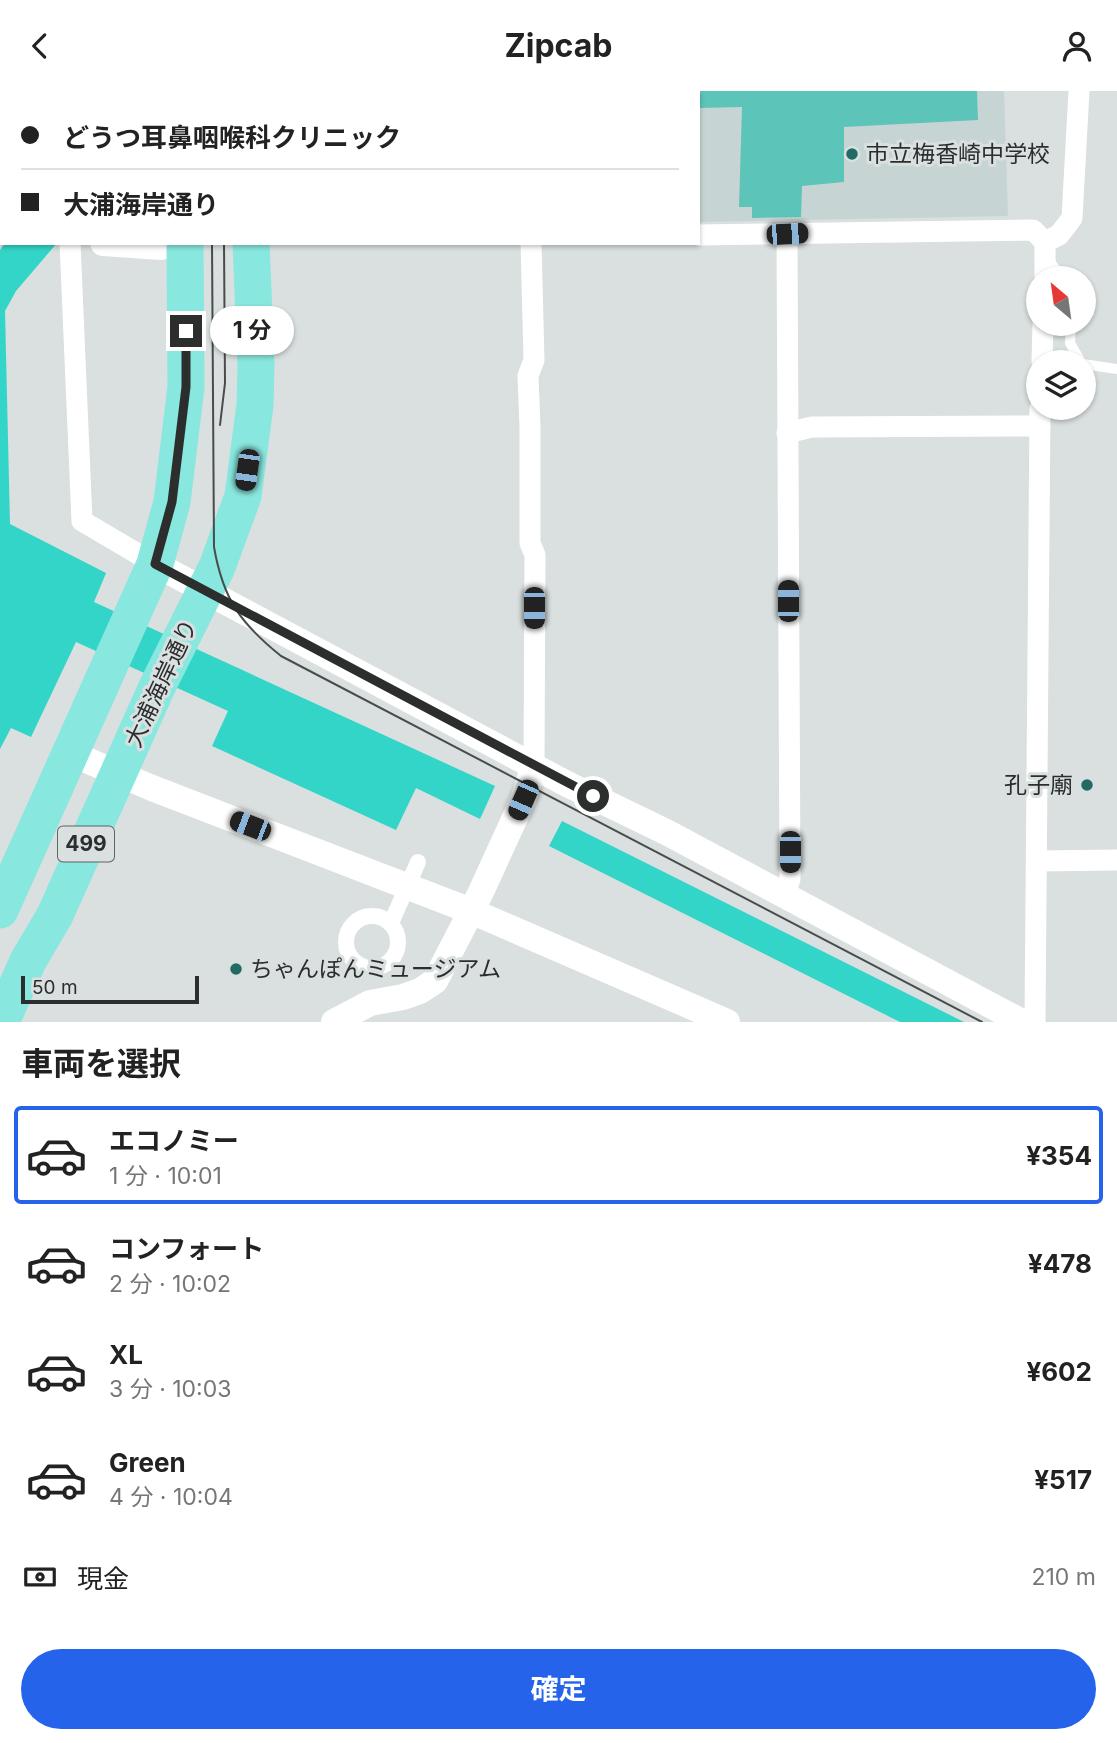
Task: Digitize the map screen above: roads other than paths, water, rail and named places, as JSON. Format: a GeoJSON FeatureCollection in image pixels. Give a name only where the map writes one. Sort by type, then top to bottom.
{"type":"FeatureCollection","features":[{"type":"Feature","properties":{"kind":"highway","name":"499"},"geometry":{"type":"LineString","coordinates":[[0,910],[155,564],[172,502],[186,387],[185,245]]}},
{"type":"Feature","properties":{"kind":"highway","name":"大浦海岸通り"},"geometry":{"type":"LineString","coordinates":[[1,1022],[28,961],[55,915],[157,687],[217,567],[243,496],[255,405],[251,245]]}},
{"type":"Feature","properties":{"kind":"street"},"geometry":{"type":"LineString","coordinates":[[1045,259],[1072,218],[1079,91]]}},
{"type":"Feature","properties":{"kind":"street"},"geometry":{"type":"LineString","coordinates":[[700,235],[1033,230],[1045,259]]}},
{"type":"Feature","properties":{"kind":"street"},"geometry":{"type":"LineString","coordinates":[[785,897],[790,879],[787,234]]}},
{"type":"Feature","properties":{"kind":"street"},"geometry":{"type":"LineString","coordinates":[[69,245],[82,521],[204,591],[534,766],[668,832],[1022,1022]]}},
{"type":"Feature","properties":{"kind":"street"},"geometry":{"type":"LineString","coordinates":[[132,245],[164,245]]}},
{"type":"Feature","properties":{"kind":"street"},"geometry":{"type":"LineString","coordinates":[[334,1022],[370,1003],[403,997],[420,991],[435,981],[523,800],[534,766],[534,555],[530,543],[528,376],[534,360],[531,245]]}},
{"type":"Feature","properties":{"kind":"street"},"geometry":{"type":"LineString","coordinates":[[788,433],[812,427],[1026,418]]}},
{"type":"Feature","properties":{"kind":"street"},"geometry":{"type":"LineString","coordinates":[[1035,1022],[1040,420]]}},
{"type":"Feature","properties":{"kind":"street"},"geometry":{"type":"LineString","coordinates":[[70,753],[119,775],[471,911],[727,1022]]}},
{"type":"Feature","properties":{"kind":"street"},"geometry":{"type":"LineString","coordinates":[[1037,861],[1117,860]]}},
{"type":"Feature","properties":{"kind":"street"},"geometry":{"type":"LineString","coordinates":[[391,923],[418,862]]}},
{"type":"Feature","properties":{"kind":"lane"},"geometry":{"type":"LineString","coordinates":[[1096,365],[1117,369]]}},
{"type":"Feature","properties":{"kind":"tram line"},"geometry":{"type":"LineString","coordinates":[[212,245],[214,547],[228,596],[244,621],[281,656],[982,1022]]}},
{"type":"Feature","properties":{"kind":"tram line"},"geometry":{"type":"LineString","coordinates":[[220,425],[225,383],[224,245]]}},
{"type":"Feature","properties":{"kind":"place","name":"市立梅香崎中学校"},"geometry":{"type":"Point","coordinates":[852,154]}},
{"type":"Feature","properties":{"kind":"place","name":"孔子廟"},"geometry":{"type":"Point","coordinates":[1087,785]}},
{"type":"Feature","properties":{"kind":"place","name":"ちゃんぽんミュージアム"},"geometry":{"type":"Point","coordinates":[236,969]}}]}
